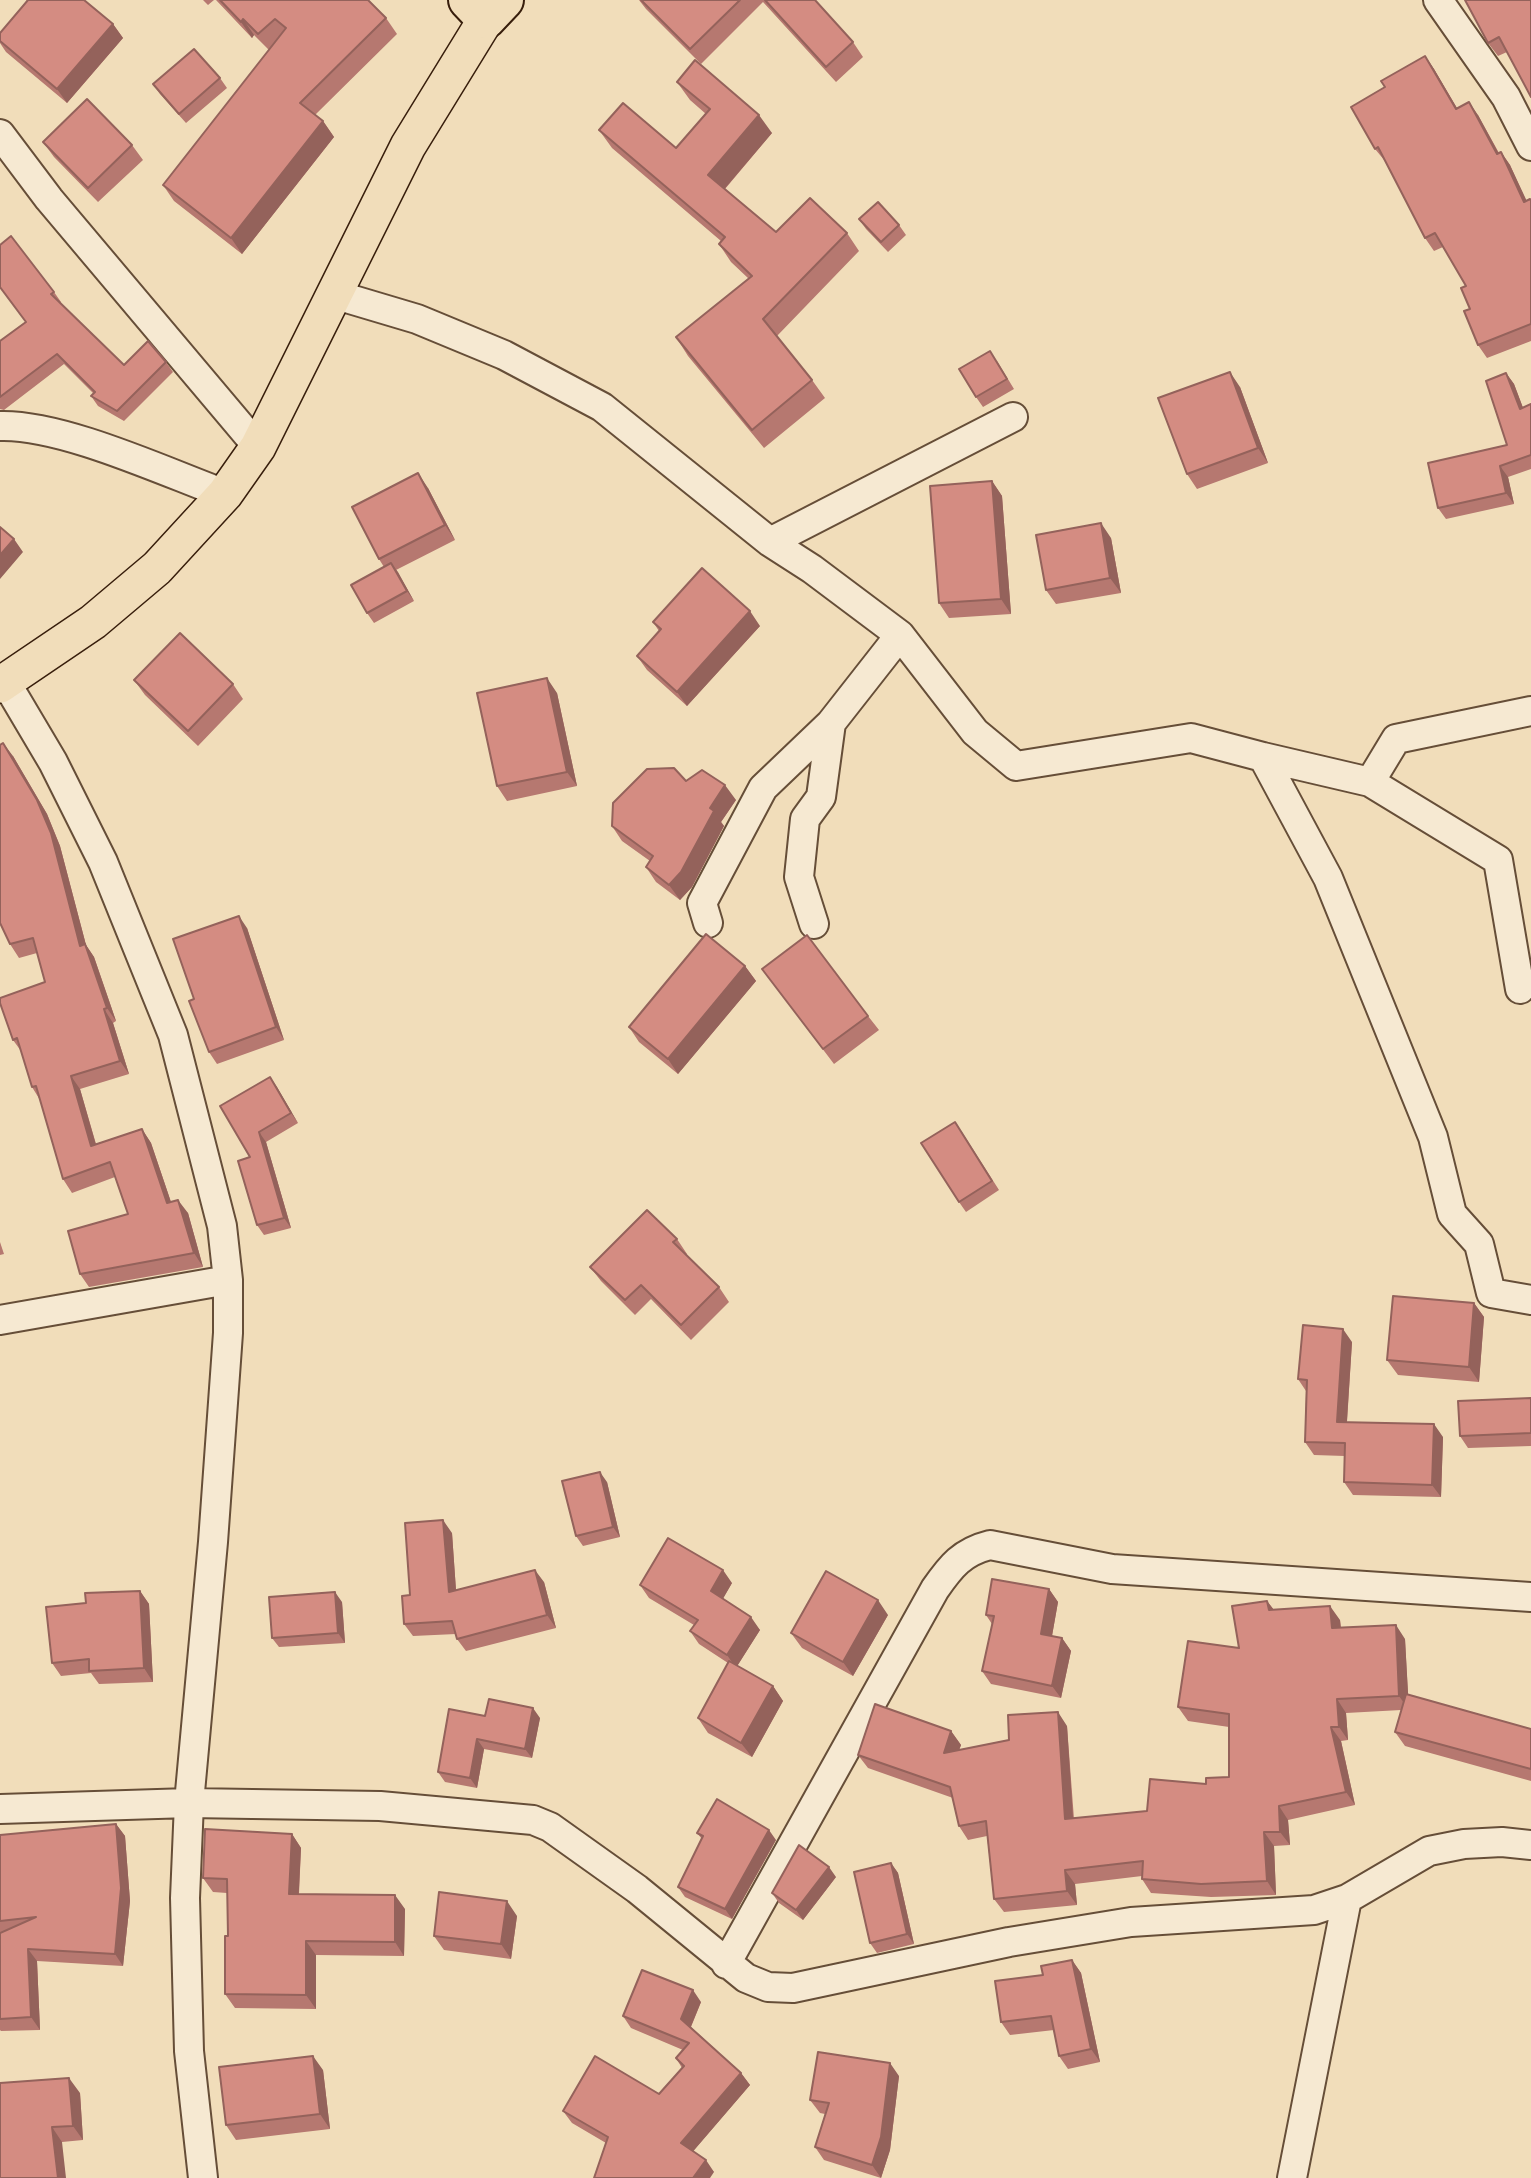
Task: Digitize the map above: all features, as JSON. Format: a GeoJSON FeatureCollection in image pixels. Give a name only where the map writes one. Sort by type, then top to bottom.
{"type":"FeatureCollection","features":[{"type":"Feature","properties":{"kind":"main road"},"geometry":{"type":"LineString","coordinates":[[3,683],[93,622],[157,568],[225,494],[258,447],[408,146],[486,6]]}},
{"type":"Feature","properties":{"kind":"street"},"geometry":{"type":"LineString","coordinates":[[1438,0],[1506,97],[1531,146]]}},
{"type":"Feature","properties":{"kind":"street"},"geometry":{"type":"LineString","coordinates":[[0,134],[49,199],[258,447]]}},
{"type":"Feature","properties":{"kind":"street"},"geometry":{"type":"LineString","coordinates":[[333,295],[417,319],[504,355],[602,407],[771,542],[813,569],[900,635],[975,732],[1016,766],[1191,738],[1370,782],[1498,860],[1520,989]]}},
{"type":"Feature","properties":{"kind":"street"},"geometry":{"type":"LineString","coordinates":[[771,542],[1013,417]]}},
{"type":"Feature","properties":{"kind":"street"},"geometry":{"type":"LineString","coordinates":[[0,426],[36,429],[225,494]]}},
{"type":"Feature","properties":{"kind":"street"},"geometry":{"type":"LineString","coordinates":[[708,923],[702,903],[763,788],[831,723],[900,635]]}},
{"type":"Feature","properties":{"kind":"street"},"geometry":{"type":"LineString","coordinates":[[3,683],[53,762],[103,862],[173,1035],[222,1226],[228,1280],[228,1333],[213,1542],[189,1802],[185,1898],[190,2051],[203,2178]]}},
{"type":"Feature","properties":{"kind":"street"},"geometry":{"type":"LineString","coordinates":[[1370,782],[1396,739],[1531,711]]}},
{"type":"Feature","properties":{"kind":"street"},"geometry":{"type":"LineString","coordinates":[[814,924],[799,877],[805,819],[821,797],[831,723]]}},
{"type":"Feature","properties":{"kind":"street"},"geometry":{"type":"LineString","coordinates":[[1263,757],[1328,878],[1433,1137],[1452,1214],[1479,1244],[1491,1293],[1531,1300]]}},
{"type":"Feature","properties":{"kind":"street"},"geometry":{"type":"LineString","coordinates":[[0,1320],[228,1280]]}},
{"type":"Feature","properties":{"kind":"street"},"geometry":{"type":"LineString","coordinates":[[726,1964],[935,1589],[954,1562],[970,1550],[990,1545],[1112,1569],[1531,1597]]}},
{"type":"Feature","properties":{"kind":"street"},"geometry":{"type":"LineString","coordinates":[[0,1809],[189,1802],[380,1806],[533,1819],[550,1827],[637,1889],[746,1978],[768,1987],[793,1988],[1009,1942],[1117,1924],[1314,1910],[1347,1899],[1429,1851],[1464,1844],[1502,1842],[1531,1845]]}},
{"type":"Feature","properties":{"kind":"street"},"geometry":{"type":"LineString","coordinates":[[1292,2178],[1347,1899]]}},
{"type":"Feature","properties":{"kind":"building"},"geometry":{"type":"Polygon","coordinates":[[[28,0],[84,0],[113,24],[57,89],[0,41],[0,33],[28,0]]]}},
{"type":"Feature","properties":{"kind":"building"},"geometry":{"type":"Polygon","coordinates":[[[220,0],[368,0],[386,18],[300,103],[323,121],[231,238],[163,185],[286,28],[275,19],[258,34],[243,19],[241,22],[220,0]]]}},
{"type":"Feature","properties":{"kind":"building"},"geometry":{"type":"Polygon","coordinates":[[[641,0],[740,0],[690,49],[641,0]]]}},
{"type":"Feature","properties":{"kind":"building"},"geometry":{"type":"Polygon","coordinates":[[[765,0],[815,0],[853,42],[826,67],[765,0]]]}},
{"type":"Feature","properties":{"kind":"building"},"geometry":{"type":"Polygon","coordinates":[[[1465,0],[1531,0],[1531,97],[1499,37],[1488,43],[1465,0]]]}},
{"type":"Feature","properties":{"kind":"building"},"geometry":{"type":"Polygon","coordinates":[[[194,49],[220,78],[179,114],[153,84],[194,49]]]}},
{"type":"Feature","properties":{"kind":"building"},"geometry":{"type":"Polygon","coordinates":[[[1425,56],[1456,109],[1469,102],[1497,154],[1501,152],[1524,202],[1530,199],[1531,201],[1531,324],[1478,345],[1464,311],[1470,309],[1461,288],[1466,286],[1435,233],[1425,238],[1378,147],[1375,149],[1351,107],[1385,87],[1381,81],[1425,56]]]}},
{"type":"Feature","properties":{"kind":"building"},"geometry":{"type":"Polygon","coordinates":[[[695,60],[759,115],[708,175],[776,232],[810,198],[847,233],[763,319],[812,380],[752,430],[676,337],[752,276],[719,244],[725,237],[599,130],[623,103],[676,148],[710,109],[677,82],[695,60]]]}},
{"type":"Feature","properties":{"kind":"building"},"geometry":{"type":"Polygon","coordinates":[[[87,99],[132,145],[88,188],[43,142],[87,99]]]}},
{"type":"Feature","properties":{"kind":"building"},"geometry":{"type":"Polygon","coordinates":[[[878,202],[899,225],[881,242],[859,219],[878,202]]]}},
{"type":"Feature","properties":{"kind":"building"},"geometry":{"type":"Polygon","coordinates":[[[11,236],[54,292],[51,294],[124,365],[148,341],[166,362],[117,411],[91,396],[95,392],[57,354],[0,397],[0,341],[26,322],[0,287],[0,245],[11,236]]]}},
{"type":"Feature","properties":{"kind":"building"},"geometry":{"type":"Polygon","coordinates":[[[990,351],[1007,379],[976,397],[959,369],[990,351]]]}},
{"type":"Feature","properties":{"kind":"building"},"geometry":{"type":"Polygon","coordinates":[[[1230,372],[1258,448],[1187,474],[1158,398],[1230,372]]]}},
{"type":"Feature","properties":{"kind":"building"},"geometry":{"type":"Polygon","coordinates":[[[1506,373],[1520,409],[1531,404],[1531,455],[1500,466],[1506,493],[1438,508],[1428,463],[1507,445],[1486,381],[1506,373]]]}},
{"type":"Feature","properties":{"kind":"building"},"geometry":{"type":"Polygon","coordinates":[[[418,473],[445,525],[379,559],[352,507],[418,473]]]}},
{"type":"Feature","properties":{"kind":"building"},"geometry":{"type":"Polygon","coordinates":[[[992,481],[1001,599],[939,603],[930,486],[992,481]]]}},
{"type":"Feature","properties":{"kind":"building"},"geometry":{"type":"Polygon","coordinates":[[[1101,523],[1110,578],[1046,590],[1036,535],[1101,523]]]}},
{"type":"Feature","properties":{"kind":"building"},"geometry":{"type":"Polygon","coordinates":[[[0,527],[14,539],[0,555],[0,527]]]}},
{"type":"Feature","properties":{"kind":"building"},"geometry":{"type":"Polygon","coordinates":[[[391,563],[407,591],[367,613],[351,585],[391,563]]]}},
{"type":"Feature","properties":{"kind":"building"},"geometry":{"type":"Polygon","coordinates":[[[702,568],[750,611],[677,692],[637,656],[661,629],[653,622],[702,568]]]}},
{"type":"Feature","properties":{"kind":"building"},"geometry":{"type":"Polygon","coordinates":[[[180,633],[233,684],[188,731],[134,680],[180,633]]]}},
{"type":"Feature","properties":{"kind":"building"},"geometry":{"type":"Polygon","coordinates":[[[547,678],[567,772],[497,786],[477,693],[547,678]]]}},
{"type":"Feature","properties":{"kind":"building"},"geometry":{"type":"Polygon","coordinates":[[[3,743],[37,800],[51,833],[80,946],[85,944],[107,1008],[104,1009],[120,1061],[71,1076],[91,1146],[142,1129],[167,1203],[178,1200],[194,1253],[80,1274],[68,1231],[128,1214],[110,1162],[63,1179],[36,1086],[32,1087],[17,1038],[13,1040],[0,1003],[0,998],[45,982],[33,938],[10,944],[0,923],[0,745],[3,743]]]}},
{"type":"Feature","properties":{"kind":"building"},"geometry":{"type":"Polygon","coordinates":[[[674,768],[686,781],[702,770],[725,785],[710,808],[714,811],[681,872],[669,885],[646,867],[653,856],[612,826],[613,803],[647,769],[674,768]]]}},
{"type":"Feature","properties":{"kind":"building"},"geometry":{"type":"Polygon","coordinates":[[[239,916],[276,1027],[209,1052],[189,1001],[194,999],[173,939],[239,916]]]}},
{"type":"Feature","properties":{"kind":"building"},"geometry":{"type":"Polygon","coordinates":[[[706,934],[745,966],[668,1059],[629,1027],[706,934]]]}},
{"type":"Feature","properties":{"kind":"building"},"geometry":{"type":"Polygon","coordinates":[[[807,935],[868,1016],[823,1049],[762,969],[807,935]]]}},
{"type":"Feature","properties":{"kind":"building"},"geometry":{"type":"Polygon","coordinates":[[[270,1077],[291,1113],[259,1132],[284,1218],[257,1225],[238,1161],[250,1157],[220,1106],[270,1077]]]}},
{"type":"Feature","properties":{"kind":"building"},"geometry":{"type":"Polygon","coordinates":[[[955,1122],[992,1181],[959,1202],[921,1143],[955,1122]]]}},
{"type":"Feature","properties":{"kind":"building"},"geometry":{"type":"Polygon","coordinates":[[[647,1210],[677,1239],[673,1242],[719,1287],[681,1325],[641,1285],[625,1300],[590,1267],[647,1210]]]}},
{"type":"Feature","properties":{"kind":"building"},"geometry":{"type":"Polygon","coordinates":[[[1393,1296],[1474,1303],[1469,1367],[1387,1360],[1393,1296]]]}},
{"type":"Feature","properties":{"kind":"building"},"geometry":{"type":"Polygon","coordinates":[[[1303,1325],[1343,1329],[1337,1422],[1434,1424],[1432,1485],[1344,1482],[1345,1443],[1305,1442],[1307,1380],[1298,1379],[1303,1325]]]}},
{"type":"Feature","properties":{"kind":"building"},"geometry":{"type":"Polygon","coordinates":[[[1531,1398],[1531,1433],[1460,1436],[1458,1401],[1531,1398]]]}},
{"type":"Feature","properties":{"kind":"building"},"geometry":{"type":"Polygon","coordinates":[[[600,1472],[613,1527],[576,1536],[562,1481],[600,1472]]]}},
{"type":"Feature","properties":{"kind":"building"},"geometry":{"type":"Polygon","coordinates":[[[443,1520],[449,1592],[535,1570],[547,1615],[457,1639],[452,1621],[404,1624],[402,1596],[410,1595],[405,1523],[443,1520]]]}},
{"type":"Feature","properties":{"kind":"building"},"geometry":{"type":"Polygon","coordinates":[[[668,1538],[723,1570],[711,1591],[751,1617],[727,1655],[690,1631],[698,1620],[640,1585],[668,1538]]]}},
{"type":"Feature","properties":{"kind":"building"},"geometry":{"type":"Polygon","coordinates":[[[826,1571],[878,1600],[843,1662],[791,1633],[826,1571]]]}},
{"type":"Feature","properties":{"kind":"building"},"geometry":{"type":"Polygon","coordinates":[[[992,1579],[1049,1589],[1041,1634],[1062,1638],[1052,1686],[982,1671],[994,1616],[986,1615],[992,1579]]]}},
{"type":"Feature","properties":{"kind":"building"},"geometry":{"type":"Polygon","coordinates":[[[140,1591],[144,1668],[89,1671],[89,1659],[52,1663],[46,1607],[86,1603],[85,1593],[140,1591]]]}},
{"type":"Feature","properties":{"kind":"building"},"geometry":{"type":"Polygon","coordinates":[[[335,1592],[338,1633],[272,1638],[269,1597],[335,1592]]]}},
{"type":"Feature","properties":{"kind":"building"},"geometry":{"type":"Polygon","coordinates":[[[1267,1601],[1269,1610],[1330,1606],[1332,1628],[1396,1625],[1399,1696],[1337,1699],[1339,1727],[1331,1727],[1346,1792],[1279,1806],[1280,1832],[1264,1832],[1267,1881],[1201,1884],[1142,1879],[1143,1861],[1065,1870],[1067,1891],[994,1899],[986,1821],[959,1826],[950,1787],[858,1755],[875,1704],[951,1731],[944,1753],[1009,1740],[1008,1715],[1058,1712],[1065,1819],[1147,1811],[1150,1779],[1206,1784],[1206,1778],[1229,1777],[1229,1714],[1178,1707],[1188,1641],[1239,1648],[1232,1606],[1267,1601]]]}},
{"type":"Feature","properties":{"kind":"building"},"geometry":{"type":"Polygon","coordinates":[[[729,1661],[773,1686],[741,1743],[698,1718],[729,1661]]]}},
{"type":"Feature","properties":{"kind":"building"},"geometry":{"type":"Polygon","coordinates":[[[1406,1694],[1531,1729],[1531,1769],[1395,1732],[1406,1694]]]}},
{"type":"Feature","properties":{"kind":"building"},"geometry":{"type":"Polygon","coordinates":[[[489,1699],[533,1708],[525,1749],[477,1739],[470,1778],[438,1772],[449,1709],[485,1716],[489,1699]]]}},
{"type":"Feature","properties":{"kind":"building"},"geometry":{"type":"Polygon","coordinates":[[[717,1799],[769,1830],[725,1909],[678,1887],[703,1836],[697,1833],[717,1799]]]}},
{"type":"Feature","properties":{"kind":"building"},"geometry":{"type":"Polygon","coordinates":[[[116,1824],[121,1888],[115,1954],[28,1949],[31,2017],[0,2019],[0,1933],[36,1917],[0,1921],[0,1835],[116,1824]]]}},
{"type":"Feature","properties":{"kind":"building"},"geometry":{"type":"Polygon","coordinates":[[[205,1829],[292,1834],[289,1894],[395,1895],[395,1942],[306,1941],[306,1995],[225,1994],[227,1879],[203,1878],[205,1829]]]}},
{"type":"Feature","properties":{"kind":"building"},"geometry":{"type":"Polygon","coordinates":[[[799,1845],[829,1867],[796,1910],[772,1893],[799,1845]]]}},
{"type":"Feature","properties":{"kind":"building"},"geometry":{"type":"Polygon","coordinates":[[[891,1863],[907,1934],[870,1943],[854,1872],[891,1863]]]}},
{"type":"Feature","properties":{"kind":"building"},"geometry":{"type":"Polygon","coordinates":[[[439,1892],[507,1901],[501,1944],[434,1936],[439,1892]]]}},
{"type":"Feature","properties":{"kind":"building"},"geometry":{"type":"Polygon","coordinates":[[[1072,1960],[1091,2049],[1059,2056],[1051,2016],[1001,2022],[995,1981],[1043,1975],[1041,1966],[1072,1960]]]}},
{"type":"Feature","properties":{"kind":"building"},"geometry":{"type":"Polygon","coordinates":[[[642,1970],[693,1990],[681,2019],[741,2073],[681,2143],[706,2160],[693,2178],[594,2178],[608,2137],[563,2111],[595,2056],[659,2094],[684,2066],[676,2058],[689,2043],[623,2016],[642,1970]]]}},
{"type":"Feature","properties":{"kind":"building"},"geometry":{"type":"Polygon","coordinates":[[[818,2052],[890,2063],[881,2137],[872,2165],[815,2147],[829,2103],[810,2100],[818,2052]]]}},
{"type":"Feature","properties":{"kind":"building"},"geometry":{"type":"Polygon","coordinates":[[[313,2056],[320,2114],[226,2125],[219,2067],[313,2056]]]}},
{"type":"Feature","properties":{"kind":"building"},"geometry":{"type":"Polygon","coordinates":[[[69,2078],[73,2126],[52,2127],[58,2178],[0,2178],[0,2083],[69,2078]]]}}]}
